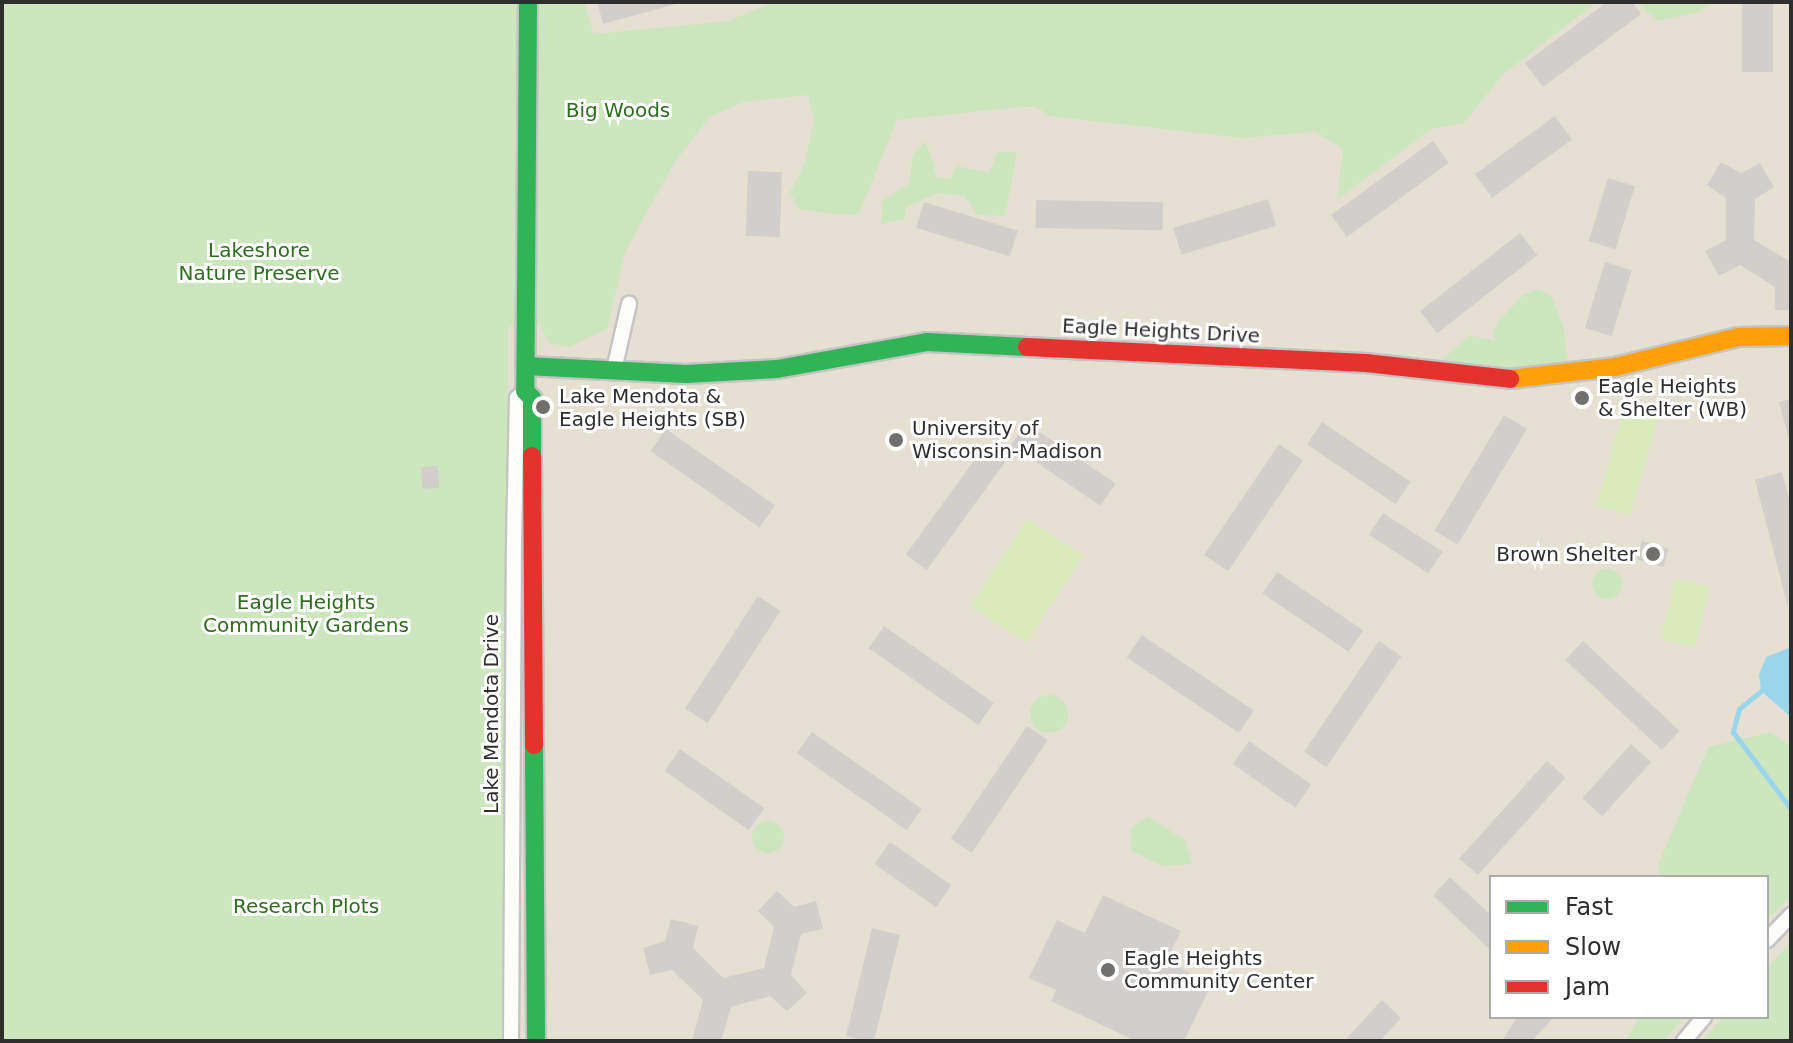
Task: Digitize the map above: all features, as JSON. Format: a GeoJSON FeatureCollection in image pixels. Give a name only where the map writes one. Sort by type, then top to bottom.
{"type":"FeatureCollection","features":[{"type":"Feature","properties":{"kind":"street","name":"Lake Mendota Drive"},"geometry":{"type":"LineString","coordinates":[[511,1041],[514,540],[517,398],[525,391],[526,366],[528,2]]}},
{"type":"Feature","properties":{"kind":"street"},"geometry":{"type":"LineString","coordinates":[[614,370],[629,304]]}},
{"type":"Feature","properties":{"kind":"street","name":"Eagle Heights Drive"},"geometry":{"type":"LineString","coordinates":[[526,366],[614,370],[777,369],[927,342],[1366,363],[1510,379],[1615,367],[1738,337],[1791,336]]}},
{"type":"Feature","properties":{"kind":"street","name":"Lake Mendota Drive"},"geometry":{"type":"LineString","coordinates":[[525,391],[532,398],[536,1041]]}},
{"type":"Feature","properties":{"kind":"street"},"geometry":{"type":"LineString","coordinates":[[1769,938],[1791,915]]}},
{"type":"Feature","properties":{"kind":"street"},"geometry":{"type":"LineString","coordinates":[[1684,1041],[1702,1019]]}},
{"type":"Feature","properties":{"kind":"shaded area","name":"University of Wisconsin-Madison"},"geometry":{"type":"Polygon","coordinates":[[[2,2],[1791,2],[1791,1041],[2,1041],[2,2]]]}},
{"type":"Feature","properties":{"kind":"green space","name":"Lakeshore Nature Preserve"},"geometry":{"type":"Polygon","coordinates":[[[2,2],[584,2],[594,34],[728,21],[774,2],[1597,2],[1503,74],[1464,123],[1431,129],[1337,200],[1343,149],[1316,132],[1243,138],[1048,116],[1037,107],[1020,107],[897,120],[858,215],[831,214],[798,209],[790,192],[804,165],[814,120],[808,95],[744,102],[709,117],[674,163],[626,250],[607,329],[568,347],[549,343],[540,326],[508,327],[504,1041],[2,1041],[2,2]]]}},
{"type":"Feature","properties":{"kind":"green space"},"geometry":{"type":"Polygon","coordinates":[[[1637,2],[1712,2],[1699,12],[1657,21],[1637,2]]]}},
{"type":"Feature","properties":{"kind":"green space"},"geometry":{"type":"Polygon","coordinates":[[[926,141],[937,178],[950,178],[957,166],[989,173],[997,152],[1017,152],[1005,216],[978,215],[964,196],[939,193],[906,207],[905,219],[881,224],[882,201],[909,183],[913,154],[926,141]]]}},
{"type":"Feature","properties":{"kind":"green space"},"geometry":{"type":"Polygon","coordinates":[[[1539,289],[1551,296],[1564,328],[1568,362],[1531,371],[1435,366],[1470,335],[1496,341],[1492,332],[1500,319],[1524,294],[1539,289]]]}},
{"type":"Feature","properties":{"kind":"green space"},"geometry":{"type":"Polygon","coordinates":[[[1624,409],[1658,419],[1630,515],[1596,505],[1624,409]]]}},
{"type":"Feature","properties":{"kind":"green space"},"geometry":{"type":"Polygon","coordinates":[[[1027,519],[1083,555],[1027,643],[970,606],[1027,519]]]}},
{"type":"Feature","properties":{"kind":"green space"},"geometry":{"type":"Polygon","coordinates":[[[1607,569],[1618,573],[1622,584],[1618,595],[1607,599],[1596,595],[1592,584],[1596,573],[1607,569]]]}},
{"type":"Feature","properties":{"kind":"green space"},"geometry":{"type":"Polygon","coordinates":[[[1675,579],[1709,587],[1695,647],[1661,639],[1675,579]]]}},
{"type":"Feature","properties":{"kind":"green space"},"geometry":{"type":"Polygon","coordinates":[[[1049,695],[1063,700],[1068,714],[1063,728],[1049,733],[1035,728],[1030,714],[1035,700],[1049,695]]]}},
{"type":"Feature","properties":{"kind":"green space"},"geometry":{"type":"Polygon","coordinates":[[[1771,732],[1791,747],[1791,895],[1769,919],[1769,875],[1659,875],[1659,863],[1708,747],[1771,732]]]}},
{"type":"Feature","properties":{"kind":"green space"},"geometry":{"type":"Polygon","coordinates":[[[1147,816],[1185,840],[1192,864],[1163,866],[1131,851],[1130,829],[1147,816]]]}},
{"type":"Feature","properties":{"kind":"green space"},"geometry":{"type":"Polygon","coordinates":[[[768,821],[779,826],[784,837],[779,848],[768,853],[757,848],[752,837],[757,826],[768,821]]]}},
{"type":"Feature","properties":{"kind":"green space"},"geometry":{"type":"Polygon","coordinates":[[[1791,943],[1791,1041],[1702,1041],[1721,1019],[1769,1019],[1769,965],[1791,943]]]}},
{"type":"Feature","properties":{"kind":"green space"},"geometry":{"type":"Polygon","coordinates":[[[1638,1019],[1682,1019],[1664,1041],[1625,1041],[1638,1019]]]}},
{"type":"Feature","properties":{"kind":"water"},"geometry":{"type":"Polygon","coordinates":[[[1791,647],[1791,717],[1761,691],[1759,675],[1766,657],[1791,647]]]}},
{"type":"Feature","properties":{"kind":"building"},"geometry":{"type":"Polygon","coordinates":[[[597,2],[679,2],[679,3],[603,24],[597,2]]]}},
{"type":"Feature","properties":{"kind":"building"},"geometry":{"type":"Polygon","coordinates":[[[1607,2],[1632,2],[1641,14],[1543,87],[1525,63],[1607,2]]]}},
{"type":"Feature","properties":{"kind":"building"},"geometry":{"type":"Polygon","coordinates":[[[1742,2],[1773,2],[1773,72],[1742,72],[1742,2]]]}},
{"type":"Feature","properties":{"kind":"building"},"geometry":{"type":"Polygon","coordinates":[[[1555,116],[1572,139],[1492,198],[1475,174],[1555,116]]]}},
{"type":"Feature","properties":{"kind":"building"},"geometry":{"type":"Polygon","coordinates":[[[1433,141],[1449,163],[1347,237],[1331,215],[1433,141]]]}},
{"type":"Feature","properties":{"kind":"building"},"geometry":{"type":"Polygon","coordinates":[[[1721,162],[1741,173],[1760,163],[1774,187],[1755,199],[1754,240],[1791,262],[1791,310],[1775,310],[1775,287],[1740,265],[1719,276],[1705,251],[1726,240],[1726,198],[1707,185],[1721,162]]]}},
{"type":"Feature","properties":{"kind":"building"},"geometry":{"type":"Polygon","coordinates":[[[748,171],[782,172],[780,237],[746,236],[748,171]]]}},
{"type":"Feature","properties":{"kind":"building"},"geometry":{"type":"Polygon","coordinates":[[[1608,178],[1635,186],[1615,249],[1589,241],[1608,178]]]}},
{"type":"Feature","properties":{"kind":"building"},"geometry":{"type":"Polygon","coordinates":[[[1268,199],[1276,226],[1182,255],[1173,228],[1268,199]]]}},
{"type":"Feature","properties":{"kind":"building"},"geometry":{"type":"Polygon","coordinates":[[[1036,200],[1163,202],[1162,230],[1036,228],[1036,200]]]}},
{"type":"Feature","properties":{"kind":"building"},"geometry":{"type":"Polygon","coordinates":[[[924,202],[1018,231],[1010,256],[916,228],[924,202]]]}},
{"type":"Feature","properties":{"kind":"building"},"geometry":{"type":"Polygon","coordinates":[[[1520,233],[1537,255],[1437,333],[1420,311],[1520,233]]]}},
{"type":"Feature","properties":{"kind":"building"},"geometry":{"type":"Polygon","coordinates":[[[1605,262],[1632,270],[1612,336],[1585,328],[1605,262]]]}},
{"type":"Feature","properties":{"kind":"building"},"geometry":{"type":"Polygon","coordinates":[[[1791,399],[1791,444],[1790,444],[1779,402],[1791,399]]]}},
{"type":"Feature","properties":{"kind":"building"},"geometry":{"type":"Polygon","coordinates":[[[1504,415],[1527,429],[1458,545],[1434,531],[1504,415]]]}},
{"type":"Feature","properties":{"kind":"building"},"geometry":{"type":"Polygon","coordinates":[[[1322,422],[1411,482],[1396,504],[1307,444],[1322,422]]]}},
{"type":"Feature","properties":{"kind":"building"},"geometry":{"type":"Polygon","coordinates":[[[1026,423],[1116,483],[1100,506],[1011,445],[1026,423]]]}},
{"type":"Feature","properties":{"kind":"building"},"geometry":{"type":"Polygon","coordinates":[[[666,429],[775,505],[759,527],[651,451],[666,429]]]}},
{"type":"Feature","properties":{"kind":"building"},"geometry":{"type":"Polygon","coordinates":[[[1279,444],[1303,460],[1228,571],[1204,555],[1279,444]]]}},
{"type":"Feature","properties":{"kind":"building"},"geometry":{"type":"Polygon","coordinates":[[[984,447],[1005,462],[927,570],[906,555],[984,447]]]}},
{"type":"Feature","properties":{"kind":"building"},"geometry":{"type":"Polygon","coordinates":[[[438,466],[439,488],[422,489],[421,467],[438,466]]]}},
{"type":"Feature","properties":{"kind":"building"},"geometry":{"type":"Polygon","coordinates":[[[1782,472],[1791,506],[1788,607],[1755,480],[1782,472]]]}},
{"type":"Feature","properties":{"kind":"building"},"geometry":{"type":"Polygon","coordinates":[[[1383,513],[1443,552],[1428,573],[1369,535],[1383,513]]]}},
{"type":"Feature","properties":{"kind":"building","name":"Brown Shelter"},"geometry":{"type":"Polygon","coordinates":[[[1642,541],[1669,549],[1663,567],[1636,559],[1642,541]]]}},
{"type":"Feature","properties":{"kind":"building"},"geometry":{"type":"Polygon","coordinates":[[[1277,572],[1363,630],[1349,652],[1262,594],[1277,572]]]}},
{"type":"Feature","properties":{"kind":"building"},"geometry":{"type":"Polygon","coordinates":[[[758,596],[781,611],[708,723],[685,708],[758,596]]]}},
{"type":"Feature","properties":{"kind":"building"},"geometry":{"type":"Polygon","coordinates":[[[884,626],[994,703],[978,725],[869,648],[884,626]]]}},
{"type":"Feature","properties":{"kind":"building"},"geometry":{"type":"Polygon","coordinates":[[[1142,635],[1254,710],[1239,733],[1127,657],[1142,635]]]}},
{"type":"Feature","properties":{"kind":"building"},"geometry":{"type":"Polygon","coordinates":[[[1379,641],[1401,656],[1326,767],[1304,752],[1379,641]]]}},
{"type":"Feature","properties":{"kind":"building"},"geometry":{"type":"Polygon","coordinates":[[[1583,641],[1680,731],[1662,750],[1565,660],[1583,641]]]}},
{"type":"Feature","properties":{"kind":"building"},"geometry":{"type":"Polygon","coordinates":[[[1027,726],[1048,740],[972,853],[951,839],[1027,726]]]}},
{"type":"Feature","properties":{"kind":"building"},"geometry":{"type":"Polygon","coordinates":[[[812,732],[922,809],[907,830],[797,753],[812,732]]]}},
{"type":"Feature","properties":{"kind":"building"},"geometry":{"type":"Polygon","coordinates":[[[1249,741],[1311,785],[1295,808],[1233,764],[1249,741]]]}},
{"type":"Feature","properties":{"kind":"building"},"geometry":{"type":"Polygon","coordinates":[[[1631,744],[1651,762],[1602,816],[1582,798],[1631,744]]]}},
{"type":"Feature","properties":{"kind":"building"},"geometry":{"type":"Polygon","coordinates":[[[680,749],[764,808],[749,830],[665,771],[680,749]]]}},
{"type":"Feature","properties":{"kind":"building"},"geometry":{"type":"Polygon","coordinates":[[[1547,761],[1566,778],[1478,875],[1459,858],[1547,761]]]}},
{"type":"Feature","properties":{"kind":"building"},"geometry":{"type":"Polygon","coordinates":[[[890,842],[951,885],[936,907],[875,864],[890,842]]]}},
{"type":"Feature","properties":{"kind":"building"},"geometry":{"type":"Polygon","coordinates":[[[1450,877],[1489,913],[1489,949],[1433,895],[1450,877]]]}},
{"type":"Feature","properties":{"kind":"building"},"geometry":{"type":"Polygon","coordinates":[[[777,891],[794,907],[816,901],[823,929],[801,934],[791,975],[807,993],[787,1011],[770,996],[731,1007],[721,1041],[692,1041],[703,1000],[672,970],[650,975],[643,948],[665,941],[671,919],[698,926],[693,948],[723,978],[764,968],[774,927],[758,911],[777,891]]]}},
{"type":"Feature","properties":{"kind":"building","name":"Eagle Heights Community Center"},"geometry":{"type":"Polygon","coordinates":[[[1103,895],[1181,931],[1166,962],[1212,983],[1184,1041],[1136,1041],[1051,1001],[1056,990],[1029,978],[1057,920],[1085,933],[1103,895]]]}},
{"type":"Feature","properties":{"kind":"building"},"geometry":{"type":"Polygon","coordinates":[[[872,928],[900,935],[874,1041],[867,1041],[846,1036],[872,928]]]}},
{"type":"Feature","properties":{"kind":"building"},"geometry":{"type":"Polygon","coordinates":[[[1382,1000],[1401,1018],[1380,1041],[1344,1041],[1382,1000]]]}},
{"type":"Feature","properties":{"kind":"building"},"geometry":{"type":"Polygon","coordinates":[[[1516,1019],[1552,1019],[1532,1041],[1502,1041],[1516,1019]]]}},
{"type":"Feature","properties":{"kind":"waterway"},"geometry":{"type":"LineString","coordinates":[[1761,691],[1739,709],[1733,732],[1791,809]]}},
{"type":"Feature","properties":{"kind":"traffic: fast"},"geometry":{"type":"LineString","coordinates":[[528,2],[525,391],[532,398],[532,456]]}},
{"type":"Feature","properties":{"kind":"traffic: fast"},"geometry":{"type":"LineString","coordinates":[[526,366],[686,374],[777,369],[927,342],[1027,347]]}},
{"type":"Feature","properties":{"kind":"traffic: fast"},"geometry":{"type":"LineString","coordinates":[[534,745],[536,1041]]}},
{"type":"Feature","properties":{"kind":"traffic: slow"},"geometry":{"type":"LineString","coordinates":[[1510,379],[1615,367],[1738,337],[1791,336]]}},
{"type":"Feature","properties":{"kind":"traffic: jam"},"geometry":{"type":"LineString","coordinates":[[1027,347],[1366,363],[1510,379]]}},
{"type":"Feature","properties":{"kind":"traffic: jam"},"geometry":{"type":"LineString","coordinates":[[532,456],[534,745]]}},
{"type":"Feature","properties":{"kind":"place","name":"Eagle Heights & Shelter (WB)"},"geometry":{"type":"Point","coordinates":[1582,398]}},
{"type":"Feature","properties":{"kind":"place","name":"Lake Mendota & Eagle Heights (SB)"},"geometry":{"type":"Point","coordinates":[543,407]}},
{"type":"Feature","properties":{"kind":"place","name":"University of Wisconsin-Madison"},"geometry":{"type":"Point","coordinates":[896,440]}},
{"type":"Feature","properties":{"kind":"place","name":"Brown Shelter"},"geometry":{"type":"Point","coordinates":[1653,554]}},
{"type":"Feature","properties":{"kind":"place","name":"Eagle Heights Community Center"},"geometry":{"type":"Point","coordinates":[1108,970]}},
{"type":"Feature","properties":{"kind":"park label","name":"Big Woods"},"geometry":{"type":"Point","coordinates":[618,110]}},
{"type":"Feature","properties":{"kind":"park label","name":"Eagle Heights Community Gardens"},"geometry":{"type":"Point","coordinates":[306,614]}},
{"type":"Feature","properties":{"kind":"park label","name":"Research Plots"},"geometry":{"type":"Point","coordinates":[306,906]}}]}
